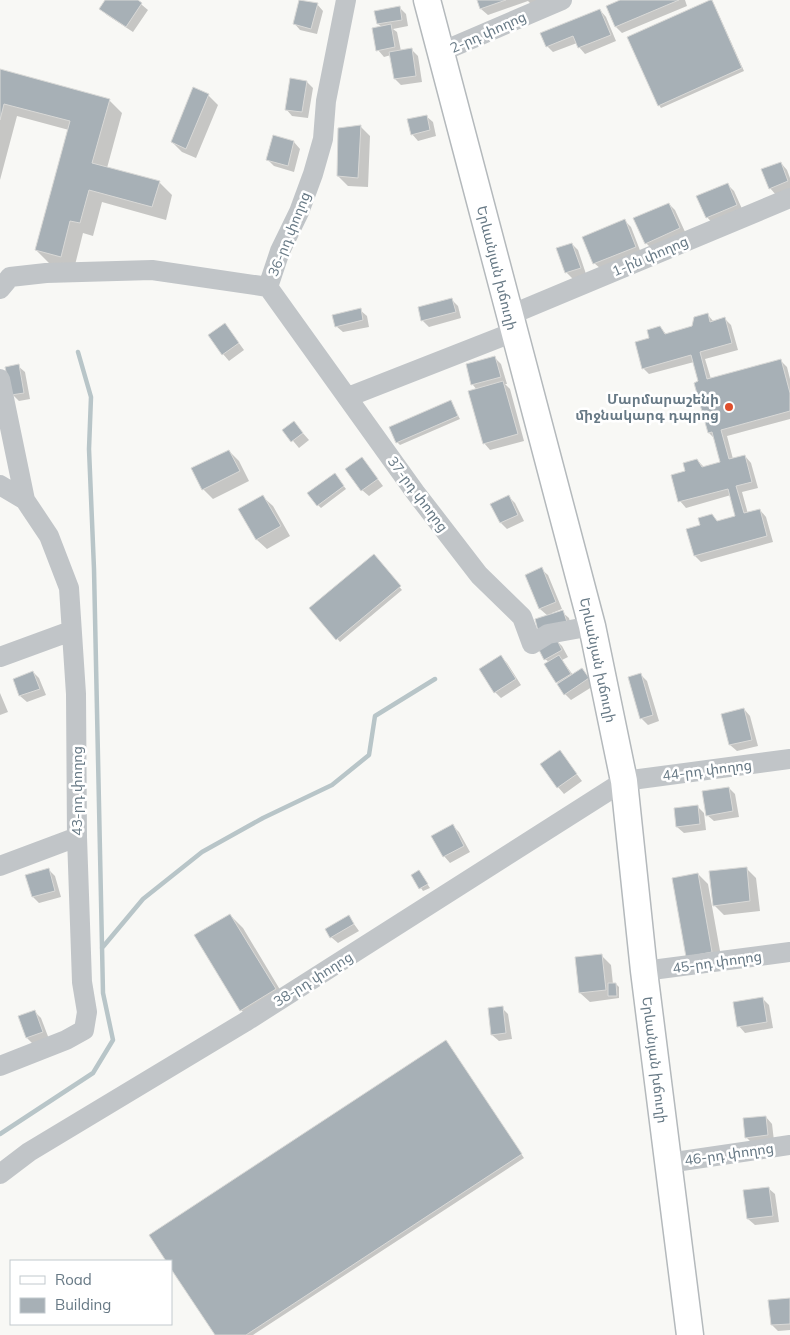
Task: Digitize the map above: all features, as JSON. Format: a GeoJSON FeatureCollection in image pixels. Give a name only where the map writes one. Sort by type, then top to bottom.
{"type":"FeatureCollection","features":[{"type":"Feature","properties":{"kind":"main road","name":"Երևանյան խճուղի"},"geometry":{"type":"LineString","coordinates":[[427,0],[592,626],[624,781],[644,971],[690,1335]]}},
{"type":"Feature","properties":{"kind":"street","name":"36-րդ փողոց"},"geometry":{"type":"LineString","coordinates":[[0,289],[10,277],[46,273],[152,270],[268,287],[280,251],[299,212],[316,165],[323,139],[326,101],[346,0]]}},
{"type":"Feature","properties":{"kind":"street","name":"2-րդ փողոց"},"geometry":{"type":"LineString","coordinates":[[441,52],[562,0]]}},
{"type":"Feature","properties":{"kind":"street","name":"1-ին փողոց"},"geometry":{"type":"LineString","coordinates":[[348,396],[790,198]]}},
{"type":"Feature","properties":{"kind":"street","name":"37-րդ փողոց"},"geometry":{"type":"LineString","coordinates":[[268,287],[415,492],[479,574],[522,617],[532,644],[548,634],[592,626]]}},
{"type":"Feature","properties":{"kind":"street"},"geometry":{"type":"LineString","coordinates":[[0,379],[24,500]]}},
{"type":"Feature","properties":{"kind":"street","name":"43-րդ փողոց"},"geometry":{"type":"LineString","coordinates":[[0,485],[24,500],[49,536],[69,588],[76,694],[77,837],[82,982],[87,1012],[84,1030],[66,1040],[0,1066]]}},
{"type":"Feature","properties":{"kind":"street"},"geometry":{"type":"LineString","coordinates":[[0,657],[71,631]]}},
{"type":"Feature","properties":{"kind":"street","name":"44-րդ փողոց"},"geometry":{"type":"LineString","coordinates":[[624,781],[790,759]]}},
{"type":"Feature","properties":{"kind":"street","name":"38-րդ փողոց"},"geometry":{"type":"LineString","coordinates":[[0,1174],[29,1152],[253,1017],[624,781]]}},
{"type":"Feature","properties":{"kind":"street"},"geometry":{"type":"LineString","coordinates":[[0,866],[77,837]]}},
{"type":"Feature","properties":{"kind":"street","name":"45-րդ փողոց"},"geometry":{"type":"LineString","coordinates":[[644,971],[790,952]]}},
{"type":"Feature","properties":{"kind":"street","name":"46-րդ փողոց"},"geometry":{"type":"LineString","coordinates":[[668,1163],[790,1145]]}},
{"type":"Feature","properties":{"kind":"building"},"geometry":{"type":"Polygon","coordinates":[[[105,0],[138,0],[142,3],[126,27],[99,9],[105,0]]]}},
{"type":"Feature","properties":{"kind":"building"},"geometry":{"type":"Polygon","coordinates":[[[299,0],[318,3],[311,29],[293,24],[299,0]]]}},
{"type":"Feature","properties":{"kind":"building"},"geometry":{"type":"Polygon","coordinates":[[[477,0],[506,0],[480,9],[477,0]]]}},
{"type":"Feature","properties":{"kind":"building"},"geometry":{"type":"Polygon","coordinates":[[[620,0],[679,0],[615,27],[606,6],[620,0]]]}},
{"type":"Feature","properties":{"kind":"building"},"geometry":{"type":"Polygon","coordinates":[[[712,0],[742,68],[658,106],[627,37],[712,0]]]}},
{"type":"Feature","properties":{"kind":"building"},"geometry":{"type":"Polygon","coordinates":[[[400,6],[402,20],[377,24],[374,11],[400,6]]]}},
{"type":"Feature","properties":{"kind":"building"},"geometry":{"type":"Polygon","coordinates":[[[600,9],[611,35],[578,48],[573,36],[546,47],[540,33],[600,9]]]}},
{"type":"Feature","properties":{"kind":"building"},"geometry":{"type":"Polygon","coordinates":[[[391,24],[395,47],[376,51],[372,28],[391,24]]]}},
{"type":"Feature","properties":{"kind":"building"},"geometry":{"type":"Polygon","coordinates":[[[412,48],[416,76],[394,79],[389,52],[412,48]]]}},
{"type":"Feature","properties":{"kind":"building"},"geometry":{"type":"Polygon","coordinates":[[[0,69],[110,99],[92,163],[160,181],[152,207],[89,190],[80,223],[70,221],[61,257],[35,250],[70,121],[4,104],[0,120],[0,69]]]}},
{"type":"Feature","properties":{"kind":"building"},"geometry":{"type":"Polygon","coordinates":[[[290,78],[307,81],[302,112],[285,110],[290,78]]]}},
{"type":"Feature","properties":{"kind":"building"},"geometry":{"type":"Polygon","coordinates":[[[193,87],[209,94],[186,149],[171,142],[193,87]]]}},
{"type":"Feature","properties":{"kind":"building"},"geometry":{"type":"Polygon","coordinates":[[[427,115],[430,130],[411,135],[407,119],[427,115]]]}},
{"type":"Feature","properties":{"kind":"building"},"geometry":{"type":"Polygon","coordinates":[[[361,125],[358,178],[337,176],[338,128],[361,125]]]}},
{"type":"Feature","properties":{"kind":"building"},"geometry":{"type":"Polygon","coordinates":[[[273,135],[294,141],[288,166],[266,160],[273,135]]]}},
{"type":"Feature","properties":{"kind":"building"},"geometry":{"type":"Polygon","coordinates":[[[781,162],[788,181],[769,189],[761,169],[781,162]]]}},
{"type":"Feature","properties":{"kind":"building"},"geometry":{"type":"Polygon","coordinates":[[[728,183],[737,205],[706,218],[696,196],[728,183]]]}},
{"type":"Feature","properties":{"kind":"building"},"geometry":{"type":"Polygon","coordinates":[[[669,203],[680,228],[645,244],[633,218],[669,203]]]}},
{"type":"Feature","properties":{"kind":"building"},"geometry":{"type":"Polygon","coordinates":[[[625,219],[636,247],[593,264],[582,237],[625,219]]]}},
{"type":"Feature","properties":{"kind":"building"},"geometry":{"type":"Polygon","coordinates":[[[572,243],[581,268],[565,273],[556,248],[572,243]]]}},
{"type":"Feature","properties":{"kind":"building"},"geometry":{"type":"Polygon","coordinates":[[[452,298],[456,312],[421,321],[418,307],[452,298]]]}},
{"type":"Feature","properties":{"kind":"building"},"geometry":{"type":"Polygon","coordinates":[[[361,308],[363,320],[335,327],[332,315],[361,308]]]}},
{"type":"Feature","properties":{"kind":"building"},"geometry":{"type":"Polygon","coordinates":[[[708,313],[710,322],[725,317],[732,343],[700,352],[707,379],[781,359],[790,393],[790,411],[721,430],[729,459],[745,455],[752,482],[736,486],[744,513],[760,509],[767,536],[694,556],[686,529],[700,525],[698,518],[712,514],[717,521],[735,516],[728,489],[678,502],[671,475],[685,471],[683,463],[697,459],[702,467],[720,462],[712,432],[708,433],[694,383],[698,381],[691,355],[642,369],[635,342],[649,338],[647,330],[660,326],[665,334],[692,326],[694,317],[708,313]]]}},
{"type":"Feature","properties":{"kind":"building"},"geometry":{"type":"Polygon","coordinates":[[[225,323],[239,343],[222,355],[208,335],[225,323]]]}},
{"type":"Feature","properties":{"kind":"building"},"geometry":{"type":"Polygon","coordinates":[[[495,356],[501,377],[471,385],[466,364],[495,356]]]}},
{"type":"Feature","properties":{"kind":"building"},"geometry":{"type":"Polygon","coordinates":[[[19,364],[24,393],[11,395],[5,367],[19,364]]]}},
{"type":"Feature","properties":{"kind":"building"},"geometry":{"type":"Polygon","coordinates":[[[503,381],[518,434],[483,444],[468,391],[503,381]]]}},
{"type":"Feature","properties":{"kind":"building"},"geometry":{"type":"Polygon","coordinates":[[[451,400],[458,416],[396,443],[389,427],[451,400]]]}},
{"type":"Feature","properties":{"kind":"building"},"geometry":{"type":"Polygon","coordinates":[[[294,421],[303,433],[291,442],[282,430],[294,421]]]}},
{"type":"Feature","properties":{"kind":"building"},"geometry":{"type":"Polygon","coordinates":[[[229,450],[240,471],[202,490],[191,468],[229,450]]]}},
{"type":"Feature","properties":{"kind":"building"},"geometry":{"type":"Polygon","coordinates":[[[362,457],[378,479],[361,491],[345,469],[362,457]]]}},
{"type":"Feature","properties":{"kind":"building"},"geometry":{"type":"Polygon","coordinates":[[[335,473],[344,486],[317,506],[307,493],[335,473]]]}},
{"type":"Feature","properties":{"kind":"building"},"geometry":{"type":"Polygon","coordinates":[[[263,495],[281,526],[256,540],[238,509],[263,495]]]}},
{"type":"Feature","properties":{"kind":"building"},"geometry":{"type":"Polygon","coordinates":[[[509,495],[518,515],[500,523],[490,504],[509,495]]]}},
{"type":"Feature","properties":{"kind":"building"},"geometry":{"type":"Polygon","coordinates":[[[374,554],[401,586],[336,640],[309,608],[374,554]]]}},
{"type":"Feature","properties":{"kind":"building"},"geometry":{"type":"Polygon","coordinates":[[[542,567],[556,602],[539,609],[525,575],[542,567]]]}},
{"type":"Feature","properties":{"kind":"building"},"geometry":{"type":"Polygon","coordinates":[[[563,610],[567,622],[538,631],[535,619],[563,610]]]}},
{"type":"Feature","properties":{"kind":"building"},"geometry":{"type":"Polygon","coordinates":[[[556,638],[562,650],[544,660],[538,648],[556,638]]]}},
{"type":"Feature","properties":{"kind":"building"},"geometry":{"type":"Polygon","coordinates":[[[501,655],[516,679],[494,693],[479,669],[501,655]]]}},
{"type":"Feature","properties":{"kind":"building"},"geometry":{"type":"Polygon","coordinates":[[[559,655],[571,674],[556,683],[544,664],[559,655]]]}},
{"type":"Feature","properties":{"kind":"building"},"geometry":{"type":"Polygon","coordinates":[[[582,668],[589,678],[564,695],[557,684],[582,668]]]}},
{"type":"Feature","properties":{"kind":"building"},"geometry":{"type":"Polygon","coordinates":[[[33,671],[40,689],[19,696],[13,679],[33,671]]]}},
{"type":"Feature","properties":{"kind":"building"},"geometry":{"type":"Polygon","coordinates":[[[641,673],[653,715],[640,719],[628,677],[641,673]]]}},
{"type":"Feature","properties":{"kind":"building"},"geometry":{"type":"Polygon","coordinates":[[[744,708],[752,740],[729,745],[721,714],[744,708]]]}},
{"type":"Feature","properties":{"kind":"building"},"geometry":{"type":"Polygon","coordinates":[[[560,750],[577,774],[557,788],[540,764],[560,750]]]}},
{"type":"Feature","properties":{"kind":"building"},"geometry":{"type":"Polygon","coordinates":[[[729,787],[733,811],[706,816],[702,791],[729,787]]]}},
{"type":"Feature","properties":{"kind":"building"},"geometry":{"type":"Polygon","coordinates":[[[698,805],[700,824],[676,827],[674,808],[698,805]]]}},
{"type":"Feature","properties":{"kind":"building"},"geometry":{"type":"Polygon","coordinates":[[[453,824],[464,846],[443,857],[431,836],[453,824]]]}},
{"type":"Feature","properties":{"kind":"building"},"geometry":{"type":"Polygon","coordinates":[[[747,867],[750,901],[713,906],[709,871],[747,867]]]}},
{"type":"Feature","properties":{"kind":"building"},"geometry":{"type":"Polygon","coordinates":[[[49,868],[55,891],[32,897],[25,875],[49,868]]]}},
{"type":"Feature","properties":{"kind":"building"},"geometry":{"type":"Polygon","coordinates":[[[419,870],[428,884],[419,889],[411,875],[419,870]]]}},
{"type":"Feature","properties":{"kind":"building"},"geometry":{"type":"Polygon","coordinates":[[[698,873],[712,952],[686,957],[672,878],[698,873]]]}},
{"type":"Feature","properties":{"kind":"building"},"geometry":{"type":"Polygon","coordinates":[[[230,914],[276,989],[240,1011],[194,935],[230,914]]]}},
{"type":"Feature","properties":{"kind":"building"},"geometry":{"type":"Polygon","coordinates":[[[349,915],[354,924],[330,938],[325,929],[349,915]]]}},
{"type":"Feature","properties":{"kind":"building"},"geometry":{"type":"Polygon","coordinates":[[[602,954],[606,990],[579,993],[575,957],[602,954]]]}},
{"type":"Feature","properties":{"kind":"building"},"geometry":{"type":"Polygon","coordinates":[[[608,983],[616,983],[617,996],[608,996],[608,983]]]}},
{"type":"Feature","properties":{"kind":"building"},"geometry":{"type":"Polygon","coordinates":[[[763,997],[767,1022],[737,1027],[733,1002],[763,997]]]}},
{"type":"Feature","properties":{"kind":"building"},"geometry":{"type":"Polygon","coordinates":[[[503,1006],[506,1033],[491,1035],[488,1008],[503,1006]]]}},
{"type":"Feature","properties":{"kind":"building"},"geometry":{"type":"Polygon","coordinates":[[[35,1010],[43,1032],[26,1038],[18,1016],[35,1010]]]}},
{"type":"Feature","properties":{"kind":"building"},"geometry":{"type":"Polygon","coordinates":[[[446,1040],[522,1154],[246,1335],[215,1335],[172,1270],[172,1260],[165,1260],[149,1235],[446,1040]]]}},
{"type":"Feature","properties":{"kind":"building"},"geometry":{"type":"Polygon","coordinates":[[[766,1116],[768,1135],[745,1138],[743,1118],[766,1116]]]}},
{"type":"Feature","properties":{"kind":"building"},"geometry":{"type":"Polygon","coordinates":[[[769,1187],[773,1216],[747,1219],[743,1190],[769,1187]]]}},
{"type":"Feature","properties":{"kind":"building"},"geometry":{"type":"Polygon","coordinates":[[[790,1298],[790,1324],[771,1325],[768,1300],[790,1298]]]}},
{"type":"Feature","properties":{"kind":"waterway"},"geometry":{"type":"LineString","coordinates":[[0,1134],[93,1073],[113,1040],[103,993],[94,569],[89,449],[91,397],[78,352]]}},
{"type":"Feature","properties":{"kind":"waterway"},"geometry":{"type":"LineString","coordinates":[[102,948],[143,899],[202,852],[263,818],[332,785],[369,755],[375,716],[435,679]]}},
{"type":"Feature","properties":{"kind":"place","name":"Մարմարաշենի միջնակարգ դպրոց"},"geometry":{"type":"Point","coordinates":[729,407]}}]}
